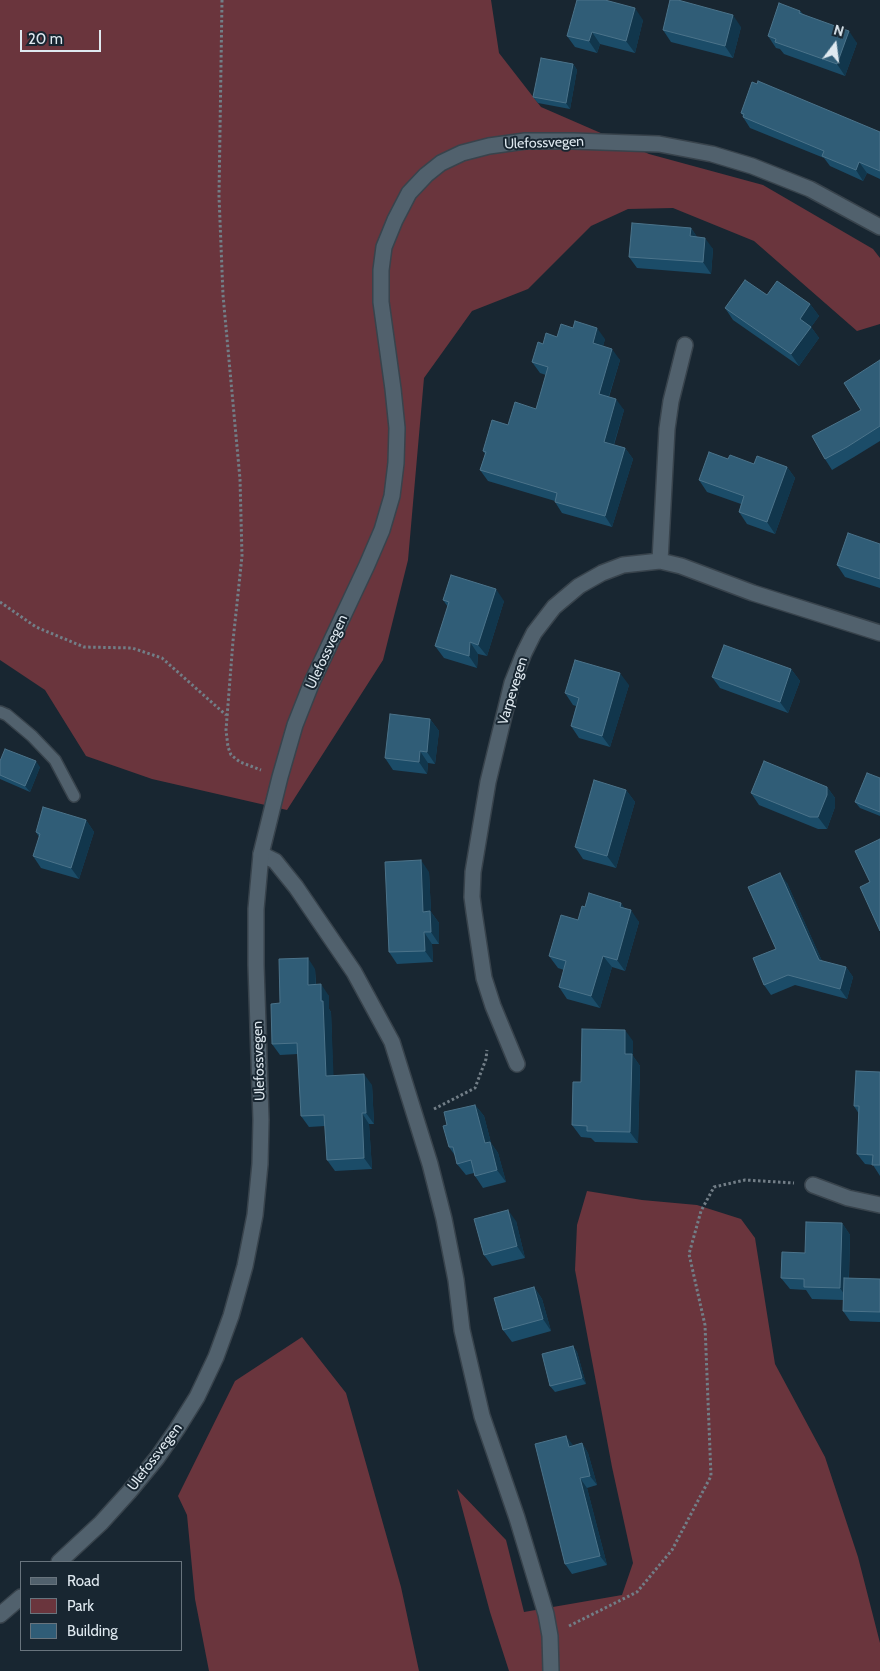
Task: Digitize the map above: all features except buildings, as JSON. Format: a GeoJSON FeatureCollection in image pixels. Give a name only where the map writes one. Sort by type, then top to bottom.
{"type":"FeatureCollection","features":[{"type":"Feature","properties":{"kind":"street","name":"Ulefossvegen"},"geometry":{"type":"LineString","coordinates":[[60,1561],[101,1523],[157,1458],[197,1397],[216,1357],[232,1316],[245,1266],[255,1215],[260,1164],[261,1120],[256,909],[261,854],[295,725],[312,682],[382,530],[392,496],[396,463],[397,428],[381,302],[381,270],[384,247],[409,193],[426,175],[441,163],[462,153],[489,146],[525,141],[659,144],[712,154],[752,166],[810,189],[880,226]]}},
{"type":"Feature","properties":{"kind":"street"},"geometry":{"type":"LineString","coordinates":[[660,561],[667,429],[671,400],[685,344]]}},
{"type":"Feature","properties":{"kind":"street","name":"Varpevegen"},"geometry":{"type":"LineString","coordinates":[[517,1064],[493,1006],[484,978],[472,898],[477,840],[488,782],[512,683],[534,633],[554,607],[579,586],[602,573],[623,565],[660,561],[681,566],[753,593],[880,633]]}},
{"type":"Feature","properties":{"kind":"street"},"geometry":{"type":"LineString","coordinates":[[261,854],[275,861],[284,871],[354,972],[392,1042],[444,1219],[456,1280],[462,1330],[480,1409],[534,1570],[546,1614],[550,1636],[551,1671]]}},
{"type":"Feature","properties":{"kind":"street"},"geometry":{"type":"LineString","coordinates":[[813,1185],[848,1198],[880,1205]]}},
{"type":"Feature","properties":{"kind":"street"},"geometry":{"type":"LineString","coordinates":[[0,1614],[20,1598]]}},
{"type":"Feature","properties":{"kind":"lane"},"geometry":{"type":"LineString","coordinates":[[0,712],[7,715],[32,736],[54,760],[74,796]]}},
{"type":"Feature","properties":{"kind":"path"},"geometry":{"type":"LineString","coordinates":[[222,0],[219,196],[223,295],[240,479],[242,556],[226,730],[228,747],[231,754],[240,762],[280,777]]}},
{"type":"Feature","properties":{"kind":"path"},"geometry":{"type":"LineString","coordinates":[[0,602],[36,627],[84,648],[132,648],[162,658],[226,716]]}},
{"type":"Feature","properties":{"kind":"path"},"geometry":{"type":"LineString","coordinates":[[416,1119],[475,1088],[486,1059],[488,1041]]}},
{"type":"Feature","properties":{"kind":"path"},"geometry":{"type":"LineString","coordinates":[[550,1636],[637,1592],[672,1550],[711,1476],[705,1324],[689,1254],[701,1211],[714,1187],[745,1180],[813,1185]]}},
{"type":"Feature","properties":{"kind":"green space"},"geometry":{"type":"Polygon","coordinates":[[[0,0],[491,0],[499,53],[541,107],[649,154],[763,185],[873,249],[880,258],[880,324],[857,331],[754,241],[673,208],[628,209],[591,226],[528,289],[472,311],[424,378],[408,560],[383,660],[287,810],[152,779],[86,756],[45,690],[0,660],[0,0]]]}},
{"type":"Feature","properties":{"kind":"green space"},"geometry":{"type":"Polygon","coordinates":[[[587,1191],[642,1200],[697,1205],[741,1219],[755,1238],[775,1364],[825,1457],[858,1557],[880,1643],[880,1671],[509,1671],[490,1612],[457,1489],[506,1540],[524,1612],[622,1595],[633,1563],[612,1467],[575,1270],[577,1225],[587,1191]]]}},
{"type":"Feature","properties":{"kind":"green space"},"geometry":{"type":"Polygon","coordinates":[[[302,1337],[346,1393],[401,1587],[419,1671],[209,1671],[195,1599],[187,1515],[178,1496],[235,1381],[302,1337]]]}}]}
